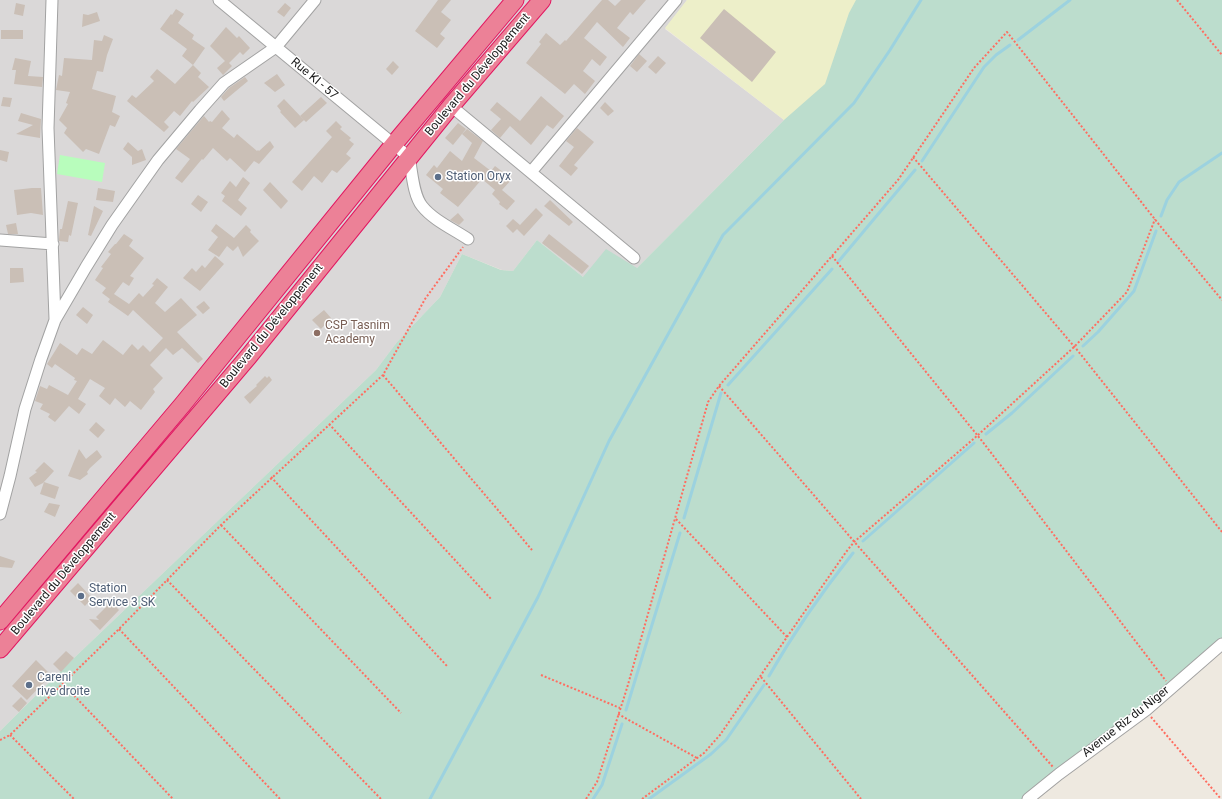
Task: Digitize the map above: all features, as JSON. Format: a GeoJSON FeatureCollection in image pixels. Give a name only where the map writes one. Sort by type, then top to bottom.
{"type":"FeatureCollection","features":[{"type":"Feature","properties":{"kind":"highway","name":"Boulevard du Développement"},"geometry":{"type":"LineString","coordinates":[[0,621],[184,404],[394,144],[515,0]]}},
{"type":"Feature","properties":{"kind":"highway","name":"Boulevard du Développement"},"geometry":{"type":"LineString","coordinates":[[0,649],[249,356],[451,106],[542,0]]}},
{"type":"Feature","properties":{"kind":"highway"},"geometry":{"type":"LineString","coordinates":[[61,548],[75,560]]}},
{"type":"Feature","properties":{"kind":"highway"},"geometry":{"type":"LineString","coordinates":[[24,592],[38,604]]}},
{"type":"Feature","properties":{"kind":"street"},"geometry":{"type":"LineString","coordinates":[[52,0],[48,128],[55,320]]}},
{"type":"Feature","properties":{"kind":"street","name":"Rue KI - 57"},"geometry":{"type":"LineString","coordinates":[[219,0],[410,157]]}},
{"type":"Feature","properties":{"kind":"street"},"geometry":{"type":"LineString","coordinates":[[0,514],[25,409],[55,320],[67,298],[112,225],[158,160],[224,83],[276,47],[315,0]]}},
{"type":"Feature","properties":{"kind":"street"},"geometry":{"type":"LineString","coordinates":[[531,172],[675,0]]}},
{"type":"Feature","properties":{"kind":"street"},"geometry":{"type":"LineString","coordinates":[[451,106],[634,258]]}},
{"type":"Feature","properties":{"kind":"street"},"geometry":{"type":"LineString","coordinates":[[410,157],[417,197],[422,206],[429,213],[468,239]]}},
{"type":"Feature","properties":{"kind":"street"},"geometry":{"type":"LineString","coordinates":[[0,240],[53,244]]}},
{"type":"Feature","properties":{"kind":"street","name":"Avenue Riz du Niger"},"geometry":{"type":"LineString","coordinates":[[1028,799],[1059,774],[1146,710],[1222,644]]}},
{"type":"Feature","properties":{"kind":"path"},"geometry":{"type":"LineString","coordinates":[[1176,0],[1222,55]]}},
{"type":"Feature","properties":{"kind":"path"},"geometry":{"type":"LineString","coordinates":[[586,799],[597,782],[620,708],[676,519],[708,402],[719,386],[898,180],[974,68],[1007,32],[1222,300]]}},
{"type":"Feature","properties":{"kind":"path"},"geometry":{"type":"LineString","coordinates":[[913,157],[1074,347],[1222,532]]}},
{"type":"Feature","properties":{"kind":"path"},"geometry":{"type":"LineString","coordinates":[[642,799],[704,753],[720,735],[854,542],[978,435],[1074,347],[1127,292],[1155,218]]}},
{"type":"Feature","properties":{"kind":"path"},"geometry":{"type":"LineString","coordinates":[[0,740],[10,735],[63,684],[221,525],[271,477],[383,375],[425,300],[468,239]]}},
{"type":"Feature","properties":{"kind":"path"},"geometry":{"type":"LineString","coordinates":[[832,256],[978,435],[1170,688]]}},
{"type":"Feature","properties":{"kind":"path"},"geometry":{"type":"LineString","coordinates":[[383,375],[532,550]]}},
{"type":"Feature","properties":{"kind":"path"},"geometry":{"type":"LineString","coordinates":[[719,386],[854,542],[1059,774]]}},
{"type":"Feature","properties":{"kind":"path"},"geometry":{"type":"LineString","coordinates":[[328,424],[491,599]]}},
{"type":"Feature","properties":{"kind":"path"},"geometry":{"type":"LineString","coordinates":[[271,477],[447,666]]}},
{"type":"Feature","properties":{"kind":"path"},"geometry":{"type":"LineString","coordinates":[[676,519],[787,637]]}},
{"type":"Feature","properties":{"kind":"path"},"geometry":{"type":"LineString","coordinates":[[221,525],[401,713]]}},
{"type":"Feature","properties":{"kind":"path"},"geometry":{"type":"LineString","coordinates":[[167,580],[381,799]]}},
{"type":"Feature","properties":{"kind":"path"},"geometry":{"type":"LineString","coordinates":[[119,629],[280,799]]}},
{"type":"Feature","properties":{"kind":"path"},"geometry":{"type":"LineString","coordinates":[[541,675],[620,708]]}},
{"type":"Feature","properties":{"kind":"path"},"geometry":{"type":"LineString","coordinates":[[761,677],[861,799]]}},
{"type":"Feature","properties":{"kind":"path"},"geometry":{"type":"LineString","coordinates":[[63,684],[173,799]]}},
{"type":"Feature","properties":{"kind":"path"},"geometry":{"type":"LineString","coordinates":[[1146,710],[1221,799]]}},
{"type":"Feature","properties":{"kind":"path"},"geometry":{"type":"LineString","coordinates":[[618,714],[697,758]]}},
{"type":"Feature","properties":{"kind":"path"},"geometry":{"type":"LineString","coordinates":[[10,735],[74,799]]}},
{"type":"Feature","properties":{"kind":"shaded area"},"geometry":{"type":"Polygon","coordinates":[[[0,0],[687,0],[665,29],[784,120],[637,268],[583,277],[537,240],[513,271],[502,270],[462,254],[440,297],[397,342],[376,370],[74,658],[0,731],[0,0]]]}},
{"type":"Feature","properties":{"kind":"green space"},"geometry":{"type":"Polygon","coordinates":[[[687,0],[1082,0],[855,132],[784,120],[665,28],[687,0]]]}},
{"type":"Feature","properties":{"kind":"green space"},"geometry":{"type":"Polygon","coordinates":[[[856,0],[1222,0],[1222,638],[1132,715],[1024,799],[0,799],[0,731],[74,658],[376,370],[397,342],[440,297],[462,254],[501,270],[513,271],[537,240],[583,277],[606,249],[637,268],[784,120],[825,84],[849,13],[856,0]]]}},
{"type":"Feature","properties":{"kind":"green space"},"geometry":{"type":"Polygon","coordinates":[[[60,155],[105,163],[102,182],[57,174],[60,155]]]}},
{"type":"Feature","properties":{"kind":"building"},"geometry":{"type":"Polygon","coordinates":[[[438,0],[451,0],[441,12],[451,20],[440,34],[445,38],[437,48],[415,31],[438,0]]]}},
{"type":"Feature","properties":{"kind":"building"},"geometry":{"type":"Polygon","coordinates":[[[602,0],[608,0],[615,6],[621,0],[646,0],[633,15],[630,12],[617,28],[630,38],[623,47],[597,22],[584,38],[607,57],[600,66],[592,59],[583,71],[595,81],[585,94],[574,84],[565,94],[526,63],[541,44],[539,42],[546,33],[560,45],[565,40],[566,41],[602,0]]]}},
{"type":"Feature","properties":{"kind":"building"},"geometry":{"type":"Polygon","coordinates":[[[16,3],[25,5],[23,16],[14,14],[16,3]]]}},
{"type":"Feature","properties":{"kind":"building"},"geometry":{"type":"Polygon","coordinates":[[[285,3],[291,8],[284,17],[277,12],[285,3]]]}},
{"type":"Feature","properties":{"kind":"building"},"geometry":{"type":"Polygon","coordinates":[[[176,9],[184,14],[178,23],[194,35],[192,39],[205,48],[193,65],[182,56],[187,49],[160,29],[176,9]]]}},
{"type":"Feature","properties":{"kind":"building"},"geometry":{"type":"Polygon","coordinates":[[[724,9],[776,52],[752,82],[700,38],[724,9]]]}},
{"type":"Feature","properties":{"kind":"building"},"geometry":{"type":"Polygon","coordinates":[[[97,12],[100,21],[82,27],[83,14],[88,15],[97,12]]]}},
{"type":"Feature","properties":{"kind":"building"},"geometry":{"type":"Polygon","coordinates":[[[226,27],[237,38],[239,36],[250,48],[243,55],[240,52],[229,63],[232,66],[223,75],[217,68],[225,61],[210,46],[226,27]]]}},
{"type":"Feature","properties":{"kind":"building"},"geometry":{"type":"Polygon","coordinates":[[[1,30],[23,30],[23,39],[1,39],[1,30]]]}},
{"type":"Feature","properties":{"kind":"building"},"geometry":{"type":"Polygon","coordinates":[[[104,35],[113,39],[103,72],[97,71],[92,89],[116,96],[112,112],[120,116],[115,127],[110,125],[99,154],[86,149],[83,152],[64,133],[67,128],[59,120],[68,104],[66,103],[70,92],[56,90],[59,75],[62,76],[64,58],[92,60],[94,40],[102,41],[104,35]]]}},
{"type":"Feature","properties":{"kind":"building"},"geometry":{"type":"Polygon","coordinates":[[[639,54],[647,61],[637,72],[630,66],[639,54]]]}},
{"type":"Feature","properties":{"kind":"building"},"geometry":{"type":"Polygon","coordinates":[[[658,56],[666,63],[656,74],[648,67],[658,56]]]}},
{"type":"Feature","properties":{"kind":"building"},"geometry":{"type":"Polygon","coordinates":[[[15,58],[31,61],[28,76],[43,77],[42,87],[14,84],[16,70],[12,70],[15,58]]]}},
{"type":"Feature","properties":{"kind":"building"},"geometry":{"type":"Polygon","coordinates":[[[393,61],[399,67],[392,75],[386,69],[393,61]]]}},
{"type":"Feature","properties":{"kind":"building"},"geometry":{"type":"Polygon","coordinates":[[[193,65],[201,73],[198,77],[209,87],[193,102],[192,101],[180,116],[174,111],[164,122],[169,127],[164,132],[127,101],[132,95],[136,98],[154,81],[150,77],[157,69],[175,84],[193,65]]]}},
{"type":"Feature","properties":{"kind":"building"},"geometry":{"type":"Polygon","coordinates":[[[277,74],[285,85],[275,92],[264,83],[277,74]]]}},
{"type":"Feature","properties":{"kind":"building"},"geometry":{"type":"Polygon","coordinates":[[[245,77],[248,81],[224,101],[221,97],[229,88],[245,77]]]}},
{"type":"Feature","properties":{"kind":"building"},"geometry":{"type":"Polygon","coordinates":[[[541,96],[564,116],[553,129],[547,125],[531,145],[510,126],[500,138],[491,130],[501,119],[490,110],[497,102],[520,121],[541,96]]]}},
{"type":"Feature","properties":{"kind":"building"},"geometry":{"type":"Polygon","coordinates":[[[3,97],[12,98],[10,107],[1,106],[3,97]]]}},
{"type":"Feature","properties":{"kind":"building"},"geometry":{"type":"Polygon","coordinates":[[[321,97],[327,103],[306,122],[300,116],[321,97]]]}},
{"type":"Feature","properties":{"kind":"building"},"geometry":{"type":"Polygon","coordinates":[[[284,99],[304,120],[295,128],[280,112],[281,111],[277,106],[284,99]]]}},
{"type":"Feature","properties":{"kind":"building"},"geometry":{"type":"Polygon","coordinates":[[[605,102],[614,111],[608,116],[600,108],[605,102]]]}},
{"type":"Feature","properties":{"kind":"building"},"geometry":{"type":"Polygon","coordinates":[[[222,110],[230,119],[222,128],[234,138],[237,134],[257,151],[259,151],[270,141],[274,147],[259,164],[254,161],[245,172],[230,158],[227,161],[213,148],[182,183],[175,178],[190,159],[176,149],[204,116],[209,122],[212,122],[222,110]]]}},
{"type":"Feature","properties":{"kind":"building"},"geometry":{"type":"Polygon","coordinates":[[[21,113],[41,119],[40,138],[16,134],[33,125],[18,121],[21,113]]]}},
{"type":"Feature","properties":{"kind":"building"},"geometry":{"type":"Polygon","coordinates":[[[336,121],[342,127],[340,129],[351,138],[349,140],[354,144],[346,154],[351,158],[337,173],[332,170],[322,183],[314,176],[302,191],[292,182],[332,137],[326,131],[336,121]]]}},
{"type":"Feature","properties":{"kind":"building"},"geometry":{"type":"Polygon","coordinates":[[[458,123],[466,129],[453,145],[445,138],[458,123]]]}},
{"type":"Feature","properties":{"kind":"building"},"geometry":{"type":"Polygon","coordinates":[[[577,128],[594,142],[574,165],[578,168],[571,176],[559,166],[574,147],[566,141],[577,128]]]}},
{"type":"Feature","properties":{"kind":"building"},"geometry":{"type":"Polygon","coordinates":[[[467,129],[483,141],[474,158],[491,171],[495,166],[512,179],[502,190],[515,201],[507,210],[499,204],[500,202],[492,194],[495,190],[482,179],[458,207],[440,193],[443,189],[426,175],[434,165],[437,168],[450,151],[462,161],[472,143],[462,134],[467,129]]]}},
{"type":"Feature","properties":{"kind":"building"},"geometry":{"type":"Polygon","coordinates":[[[128,142],[138,151],[142,149],[146,160],[132,165],[132,157],[123,149],[128,142]]]}},
{"type":"Feature","properties":{"kind":"building"},"geometry":{"type":"Polygon","coordinates":[[[0,150],[9,152],[7,162],[0,160],[0,150]]]}},
{"type":"Feature","properties":{"kind":"building"},"geometry":{"type":"Polygon","coordinates":[[[243,177],[250,183],[238,200],[247,208],[241,216],[222,201],[225,196],[221,193],[230,181],[236,187],[243,177]]]}},
{"type":"Feature","properties":{"kind":"building"},"geometry":{"type":"Polygon","coordinates":[[[270,182],[288,201],[281,209],[263,190],[270,182]]]}},
{"type":"Feature","properties":{"kind":"building"},"geometry":{"type":"Polygon","coordinates":[[[41,188],[43,215],[31,213],[17,215],[14,190],[41,188]]]}},
{"type":"Feature","properties":{"kind":"building"},"geometry":{"type":"Polygon","coordinates":[[[98,188],[115,191],[113,202],[96,200],[98,188]]]}},
{"type":"Feature","properties":{"kind":"building"},"geometry":{"type":"Polygon","coordinates":[[[198,195],[208,202],[201,212],[191,204],[198,195]]]}},
{"type":"Feature","properties":{"kind":"building"},"geometry":{"type":"Polygon","coordinates":[[[550,200],[573,222],[569,226],[544,206],[550,200]]]}},
{"type":"Feature","properties":{"kind":"building"},"geometry":{"type":"Polygon","coordinates":[[[68,201],[78,203],[71,236],[69,235],[68,242],[59,241],[60,229],[62,229],[68,201]]]}},
{"type":"Feature","properties":{"kind":"building"},"geometry":{"type":"Polygon","coordinates":[[[94,206],[103,211],[91,236],[88,235],[94,206]]]}},
{"type":"Feature","properties":{"kind":"building"},"geometry":{"type":"Polygon","coordinates":[[[536,208],[543,215],[524,236],[517,229],[513,233],[506,226],[513,219],[520,225],[536,208]]]}},
{"type":"Feature","properties":{"kind":"building"},"geometry":{"type":"Polygon","coordinates":[[[458,213],[464,220],[459,225],[450,220],[458,213]]]}},
{"type":"Feature","properties":{"kind":"building"},"geometry":{"type":"Polygon","coordinates":[[[16,223],[18,234],[8,234],[6,225],[16,223]]]}},
{"type":"Feature","properties":{"kind":"building"},"geometry":{"type":"Polygon","coordinates":[[[216,224],[234,238],[246,225],[251,230],[250,232],[259,241],[243,257],[238,246],[233,251],[227,246],[219,257],[208,250],[218,237],[211,231],[216,224]]]}},
{"type":"Feature","properties":{"kind":"building"},"geometry":{"type":"Polygon","coordinates":[[[124,234],[133,240],[129,246],[144,258],[130,276],[134,278],[129,286],[123,282],[114,294],[129,304],[139,293],[143,297],[154,285],[152,284],[157,278],[168,287],[155,303],[165,312],[181,298],[197,315],[177,332],[203,359],[198,363],[182,348],[173,355],[166,348],[150,365],[163,378],[153,389],[155,392],[141,410],[130,401],[125,407],[115,398],[110,405],[99,396],[105,388],[90,379],[78,399],[86,404],[79,414],[69,406],[55,422],[48,417],[50,414],[40,409],[43,404],[35,401],[40,386],[47,389],[49,385],[68,395],[77,381],[55,364],[52,368],[47,364],[60,343],[77,355],[82,348],[92,354],[103,340],[123,355],[132,344],[138,350],[143,345],[150,352],[163,338],[133,310],[128,316],[108,302],[110,299],[102,293],[106,288],[95,280],[103,268],[101,267],[111,254],[108,252],[124,234]]]}},
{"type":"Feature","properties":{"kind":"building"},"geometry":{"type":"Polygon","coordinates":[[[549,234],[589,266],[582,274],[542,243],[549,234]]]}},
{"type":"Feature","properties":{"kind":"building"},"geometry":{"type":"Polygon","coordinates":[[[215,256],[224,264],[200,291],[183,278],[192,268],[196,272],[202,265],[205,268],[215,256]]]}},
{"type":"Feature","properties":{"kind":"building"},"geometry":{"type":"Polygon","coordinates":[[[10,268],[23,268],[24,282],[10,283],[10,268]]]}},
{"type":"Feature","properties":{"kind":"building"},"geometry":{"type":"Polygon","coordinates":[[[204,301],[210,308],[203,314],[196,307],[204,301]]]}},
{"type":"Feature","properties":{"kind":"building"},"geometry":{"type":"Polygon","coordinates":[[[83,307],[93,315],[87,324],[76,315],[83,307]]]}},
{"type":"Feature","properties":{"kind":"building"},"geometry":{"type":"Polygon","coordinates":[[[324,310],[331,318],[321,329],[312,320],[324,310]]]}},
{"type":"Feature","properties":{"kind":"building"},"geometry":{"type":"Polygon","coordinates":[[[265,376],[267,378],[269,376],[272,380],[250,404],[244,397],[257,386],[256,385],[265,376]]]}},
{"type":"Feature","properties":{"kind":"building"},"geometry":{"type":"Polygon","coordinates":[[[96,422],[105,430],[98,438],[89,430],[96,422]]]}},
{"type":"Feature","properties":{"kind":"building"},"geometry":{"type":"Polygon","coordinates":[[[79,449],[86,459],[97,450],[102,457],[90,468],[87,472],[88,474],[80,480],[68,476],[79,449]]]}},
{"type":"Feature","properties":{"kind":"building"},"geometry":{"type":"Polygon","coordinates":[[[44,462],[54,471],[43,483],[35,487],[29,478],[37,472],[35,471],[44,462]]]}},
{"type":"Feature","properties":{"kind":"building"},"geometry":{"type":"Polygon","coordinates":[[[44,482],[59,487],[55,499],[40,494],[44,482]]]}},
{"type":"Feature","properties":{"kind":"building"},"geometry":{"type":"Polygon","coordinates":[[[49,503],[60,505],[55,517],[44,512],[49,503]]]}},
{"type":"Feature","properties":{"kind":"building"},"geometry":{"type":"Polygon","coordinates":[[[0,556],[15,561],[12,568],[0,567],[0,556]]]}},
{"type":"Feature","properties":{"kind":"building"},"geometry":{"type":"Polygon","coordinates":[[[78,583],[92,598],[85,606],[70,591],[78,583]]]}},
{"type":"Feature","properties":{"kind":"building"},"geometry":{"type":"Polygon","coordinates":[[[111,602],[119,610],[100,630],[89,619],[99,620],[96,617],[111,602]]]}},
{"type":"Feature","properties":{"kind":"building"},"geometry":{"type":"Polygon","coordinates":[[[66,651],[74,658],[61,672],[53,664],[66,651]]]}},
{"type":"Feature","properties":{"kind":"building"},"geometry":{"type":"Polygon","coordinates":[[[36,660],[51,675],[27,700],[12,686],[36,660]]]}},
{"type":"Feature","properties":{"kind":"building"},"geometry":{"type":"Polygon","coordinates":[[[21,697],[27,703],[19,712],[12,706],[21,697]]]}},
{"type":"Feature","properties":{"kind":"waterway"},"geometry":{"type":"LineString","coordinates":[[430,799],[538,597],[609,441],[723,235],[854,103],[890,50],[921,0]]}},
{"type":"Feature","properties":{"kind":"waterway"},"geometry":{"type":"LineString","coordinates":[[1018,40],[1070,0]]}},
{"type":"Feature","properties":{"kind":"waterway"},"geometry":{"type":"LineString","coordinates":[[922,161],[984,67],[996,55],[1010,45]]}},
{"type":"Feature","properties":{"kind":"waterway"},"geometry":{"type":"LineString","coordinates":[[1161,216],[1167,200],[1179,182],[1222,153]]}},
{"type":"Feature","properties":{"kind":"waterway"},"geometry":{"type":"LineString","coordinates":[[838,262],[915,170]]}},
{"type":"Feature","properties":{"kind":"waterway"},"geometry":{"type":"LineString","coordinates":[[1083,346],[1098,332],[1134,291],[1156,231]]}},
{"type":"Feature","properties":{"kind":"waterway"},"geometry":{"type":"LineString","coordinates":[[728,385],[832,269]]}},
{"type":"Feature","properties":{"kind":"waterway"},"geometry":{"type":"LineString","coordinates":[[986,434],[1012,413],[1073,356]]}},
{"type":"Feature","properties":{"kind":"waterway"},"geometry":{"type":"LineString","coordinates":[[684,518],[721,393]]}},
{"type":"Feature","properties":{"kind":"waterway"},"geometry":{"type":"LineString","coordinates":[[863,541],[974,443]]}},
{"type":"Feature","properties":{"kind":"waterway"},"geometry":{"type":"LineString","coordinates":[[626,710],[680,533]]}},
{"type":"Feature","properties":{"kind":"waterway"},"geometry":{"type":"LineString","coordinates":[[769,676],[788,644],[830,582],[853,553]]}},
{"type":"Feature","properties":{"kind":"waterway"},"geometry":{"type":"LineString","coordinates":[[649,799],[711,754],[726,740],[764,685]]}},
{"type":"Feature","properties":{"kind":"waterway"},"geometry":{"type":"LineString","coordinates":[[593,799],[602,785],[622,724]]}},
{"type":"Feature","properties":{"kind":"place","name":"Station Oryx"},"geometry":{"type":"Point","coordinates":[438,177]}},
{"type":"Feature","properties":{"kind":"place","name":"CSP Tasnim Academy"},"geometry":{"type":"Point","coordinates":[317,333]}},
{"type":"Feature","properties":{"kind":"place","name":"Station Service 3 SK"},"geometry":{"type":"Point","coordinates":[81,596]}},
{"type":"Feature","properties":{"kind":"place","name":"Careni rive droite"},"geometry":{"type":"Point","coordinates":[29,685]}}]}
